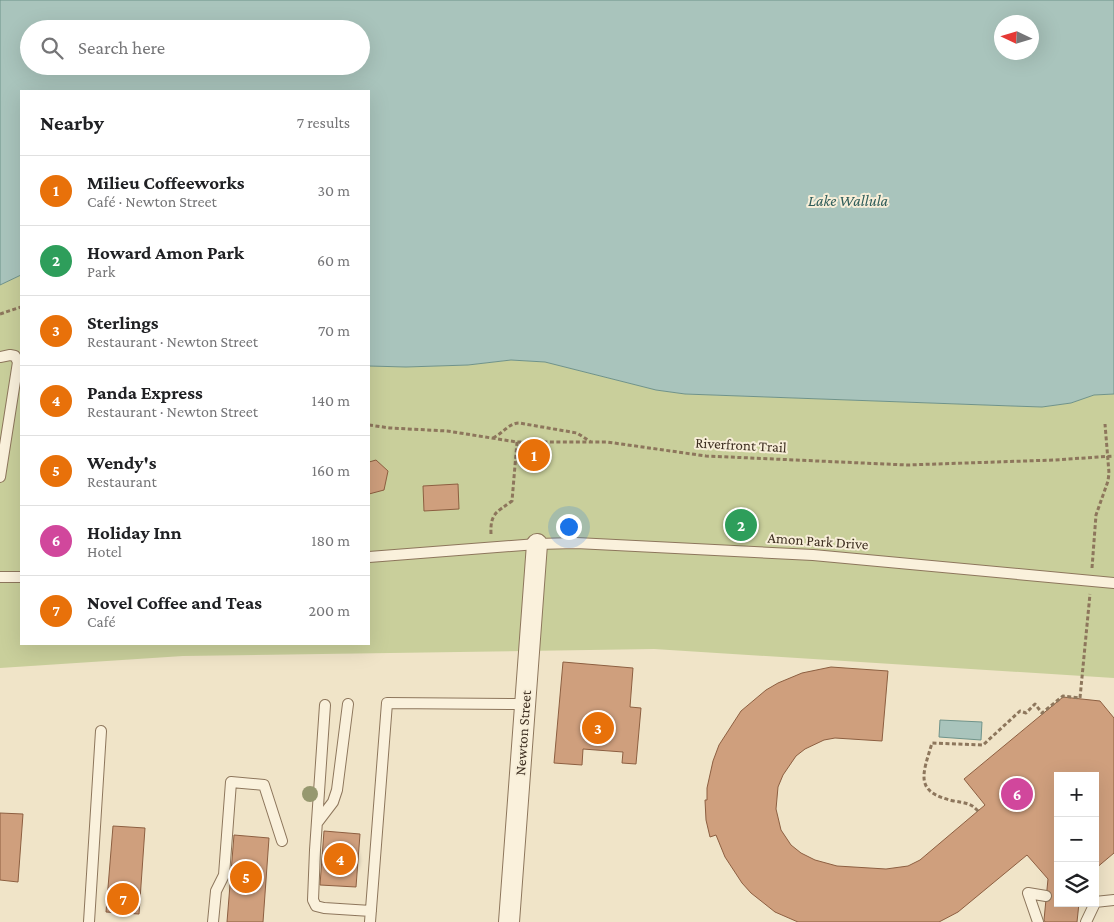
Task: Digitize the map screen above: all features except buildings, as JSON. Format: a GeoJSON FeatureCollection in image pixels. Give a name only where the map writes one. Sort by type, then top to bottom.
{"type":"FeatureCollection","features":[{"type":"Feature","properties":{"kind":"street","name":"Newton Street"},"geometry":{"type":"LineString","coordinates":[[509,922],[537,544]]}},
{"type":"Feature","properties":{"kind":"lane"},"geometry":{"type":"LineString","coordinates":[[0,357],[10,355],[15,356],[17,359],[17,395],[0,477]]}},
{"type":"Feature","properties":{"kind":"lane","name":"Amon Park Drive"},"geometry":{"type":"LineString","coordinates":[[370,557],[537,544],[576,543],[813,555],[1114,583]]}},
{"type":"Feature","properties":{"kind":"lane"},"geometry":{"type":"LineString","coordinates":[[0,577],[20,577]]}},
{"type":"Feature","properties":{"kind":"lane"},"geometry":{"type":"LineString","coordinates":[[325,706],[313,900],[316,906],[371,917],[387,703],[525,704]]}},
{"type":"Feature","properties":{"kind":"lane"},"geometry":{"type":"LineString","coordinates":[[317,823],[333,802],[337,790],[348,704]]}},
{"type":"Feature","properties":{"kind":"lane"},"geometry":{"type":"LineString","coordinates":[[89,922],[101,731]]}},
{"type":"Feature","properties":{"kind":"lane"},"geometry":{"type":"LineString","coordinates":[[213,922],[216,891],[224,875],[231,782],[264,785],[282,841]]}},
{"type":"Feature","properties":{"kind":"lane"},"geometry":{"type":"LineString","coordinates":[[1038,922],[1028,893],[1046,896]]}},
{"type":"Feature","properties":{"kind":"lane"},"geometry":{"type":"LineString","coordinates":[[1099,902],[1114,900]]}},
{"type":"Feature","properties":{"kind":"lane"},"geometry":{"type":"LineString","coordinates":[[1086,922],[1093,907]]}},
{"type":"Feature","properties":{"kind":"path"},"geometry":{"type":"LineString","coordinates":[[0,314],[20,307]]}},
{"type":"Feature","properties":{"kind":"path"},"geometry":{"type":"LineString","coordinates":[[492,438],[500,435],[514,423],[519,423],[577,433],[592,442]]}},
{"type":"Feature","properties":{"kind":"path"},"geometry":{"type":"LineString","coordinates":[[978,811],[972,804],[938,796],[927,788],[922,776],[932,743],[983,744],[1020,711],[1026,712],[1035,704],[1042,713],[1063,696],[1080,698],[1096,515],[1108,481],[1105,424]]}},
{"type":"Feature","properties":{"kind":"path","name":"Riverfront Trail"},"geometry":{"type":"LineString","coordinates":[[370,425],[390,428],[447,430],[517,442],[592,442],[635,445],[706,456],[795,458],[907,465],[1114,456]]}},
{"type":"Feature","properties":{"kind":"path"},"geometry":{"type":"LineString","coordinates":[[491,535],[491,526],[496,511],[512,501],[517,442]]}},
{"type":"Feature","properties":{"kind":"green space"},"geometry":{"type":"Polygon","coordinates":[[[20,275],[20,645],[370,645],[370,366],[468,365],[511,360],[545,362],[656,390],[685,394],[1042,407],[1071,403],[1094,395],[1114,394],[1114,678],[654,649],[183,656],[0,668],[0,285],[20,275]]]}},
{"type":"Feature","properties":{"kind":"water","name":"Lake Wallula"},"geometry":{"type":"Polygon","coordinates":[[[0,0],[1114,0],[1114,394],[1094,395],[1071,403],[1042,407],[685,394],[656,390],[545,362],[511,360],[468,365],[370,366],[370,90],[20,90],[20,275],[0,285],[0,0]]]}},
{"type":"Feature","properties":{"kind":"water"},"geometry":{"type":"Polygon","coordinates":[[[940,720],[982,722],[981,740],[939,737],[940,720]]]}},
{"type":"Feature","properties":{"kind":"place","name":"Milieu Coffeeworks"},"geometry":{"type":"Point","coordinates":[534,455]}},
{"type":"Feature","properties":{"kind":"place","name":"Howard Amon Park"},"geometry":{"type":"Point","coordinates":[741,525]}},
{"type":"Feature","properties":{"kind":"place","name":"Sterlings"},"geometry":{"type":"Point","coordinates":[598,728]}},
{"type":"Feature","properties":{"kind":"place","name":"Holiday Inn"},"geometry":{"type":"Point","coordinates":[1017,794]}},
{"type":"Feature","properties":{"kind":"place","name":"Panda Express"},"geometry":{"type":"Point","coordinates":[340,859]}},
{"type":"Feature","properties":{"kind":"place","name":"Wendy's"},"geometry":{"type":"Point","coordinates":[246,877]}},
{"type":"Feature","properties":{"kind":"place","name":"Novel Coffee and Teas"},"geometry":{"type":"Point","coordinates":[123,899]}}]}
